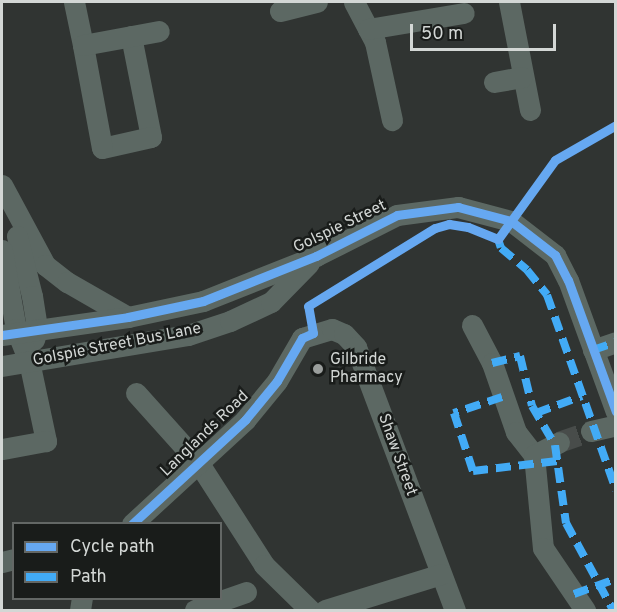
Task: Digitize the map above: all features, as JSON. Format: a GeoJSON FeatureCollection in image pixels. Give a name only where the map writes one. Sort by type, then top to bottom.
{"type":"FeatureCollection","features":[{"type":"Feature","properties":{"kind":"street"},"geometry":{"type":"LineString","coordinates":[[74,2],[102,148],[150,136],[131,36]]}},
{"type":"Feature","properties":{"kind":"street"},"geometry":{"type":"LineString","coordinates":[[280,11],[317,2]]}},
{"type":"Feature","properties":{"kind":"street"},"geometry":{"type":"LineString","coordinates":[[354,2],[375,42],[392,120]]}},
{"type":"Feature","properties":{"kind":"street"},"geometry":{"type":"LineString","coordinates":[[509,2],[530,110]]}},
{"type":"Feature","properties":{"kind":"street"},"geometry":{"type":"LineString","coordinates":[[368,29],[464,13]]}},
{"type":"Feature","properties":{"kind":"street"},"geometry":{"type":"LineString","coordinates":[[83,45],[159,31]]}},
{"type":"Feature","properties":{"kind":"street"},"geometry":{"type":"LineString","coordinates":[[494,82],[522,77]]}},
{"type":"Feature","properties":{"kind":"street"},"geometry":{"type":"LineString","coordinates":[[2,185],[45,265],[67,282],[128,316]]}},
{"type":"Feature","properties":{"kind":"street"},"geometry":{"type":"LineString","coordinates":[[2,190],[22,251],[18,331]]}},
{"type":"Feature","properties":{"kind":"street","name":"Golspie Street"},"geometry":{"type":"LineString","coordinates":[[18,331],[128,316],[223,294],[316,256],[397,214],[458,207],[511,221],[555,255],[594,350],[615,412]]}},
{"type":"Feature","properties":{"kind":"street"},"geometry":{"type":"LineString","coordinates":[[2,250],[18,331],[29,361],[46,441],[2,449]]}},
{"type":"Feature","properties":{"kind":"street","name":"Golspie Street Bus Lane"},"geometry":{"type":"LineString","coordinates":[[2,366],[188,335],[230,321],[271,302],[316,256]]}},
{"type":"Feature","properties":{"kind":"street"},"geometry":{"type":"LineString","coordinates":[[472,325],[492,363],[516,432],[534,455],[543,548],[585,610]]}},
{"type":"Feature","properties":{"kind":"street","name":"Shaw Street"},"geometry":{"type":"LineString","coordinates":[[314,333],[332,329],[344,334],[356,347],[455,610]]}},
{"type":"Feature","properties":{"kind":"street","name":"Langlands Road"},"geometry":{"type":"LineString","coordinates":[[134,522],[245,420],[277,381],[302,338],[314,333]]}},
{"type":"Feature","properties":{"kind":"street"},"geometry":{"type":"LineString","coordinates":[[594,350],[615,342]]}},
{"type":"Feature","properties":{"kind":"street"},"geometry":{"type":"LineString","coordinates":[[136,393],[198,462],[264,565],[310,610]]}},
{"type":"Feature","properties":{"kind":"street"},"geometry":{"type":"LineString","coordinates":[[591,431],[615,425]]}},
{"type":"Feature","properties":{"kind":"street"},"geometry":{"type":"LineString","coordinates":[[534,455],[559,442]]}},
{"type":"Feature","properties":{"kind":"street"},"geometry":{"type":"LineString","coordinates":[[325,610],[441,574]]}},
{"type":"Feature","properties":{"kind":"street"},"geometry":{"type":"LineString","coordinates":[[195,610],[220,606],[246,592]]}},
{"type":"Feature","properties":{"kind":"tunnel"},"geometry":{"type":"LineString","coordinates":[[559,442],[591,431]]}},
{"type":"Feature","properties":{"kind":"marked path"},"geometry":{"type":"LineString","coordinates":[[498,239],[501,248],[527,270],[547,295],[616,490]]}},
{"type":"Feature","properties":{"kind":"marked path"},"geometry":{"type":"LineString","coordinates":[[593,350],[616,342]]}},
{"type":"Feature","properties":{"kind":"marked path"},"geometry":{"type":"LineString","coordinates":[[492,363],[520,356],[532,406],[555,445],[566,523],[613,610]]}},
{"type":"Feature","properties":{"kind":"marked path"},"geometry":{"type":"LineString","coordinates":[[536,413],[582,396]]}},
{"type":"Feature","properties":{"kind":"marked path"},"geometry":{"type":"LineString","coordinates":[[502,397],[454,413],[473,471],[557,461]]}},
{"type":"Feature","properties":{"kind":"marked path"},"geometry":{"type":"LineString","coordinates":[[574,594],[616,579]]}},
{"type":"Feature","properties":{"kind":"cycle path"},"geometry":{"type":"LineString","coordinates":[[134,522],[245,420],[277,381],[302,338],[313,333],[308,306],[435,228],[449,224],[468,227],[498,239],[555,160],[616,125]]}},
{"type":"Feature","properties":{"kind":"cycle path"},"geometry":{"type":"LineString","coordinates":[[2,335],[128,317],[203,301],[316,256],[397,215],[458,207],[511,221],[555,255],[568,280],[616,412]]}},
{"type":"Feature","properties":{"kind":"place","name":"Gilbride Pharmacy"},"geometry":{"type":"Point","coordinates":[318,369]}}]}
